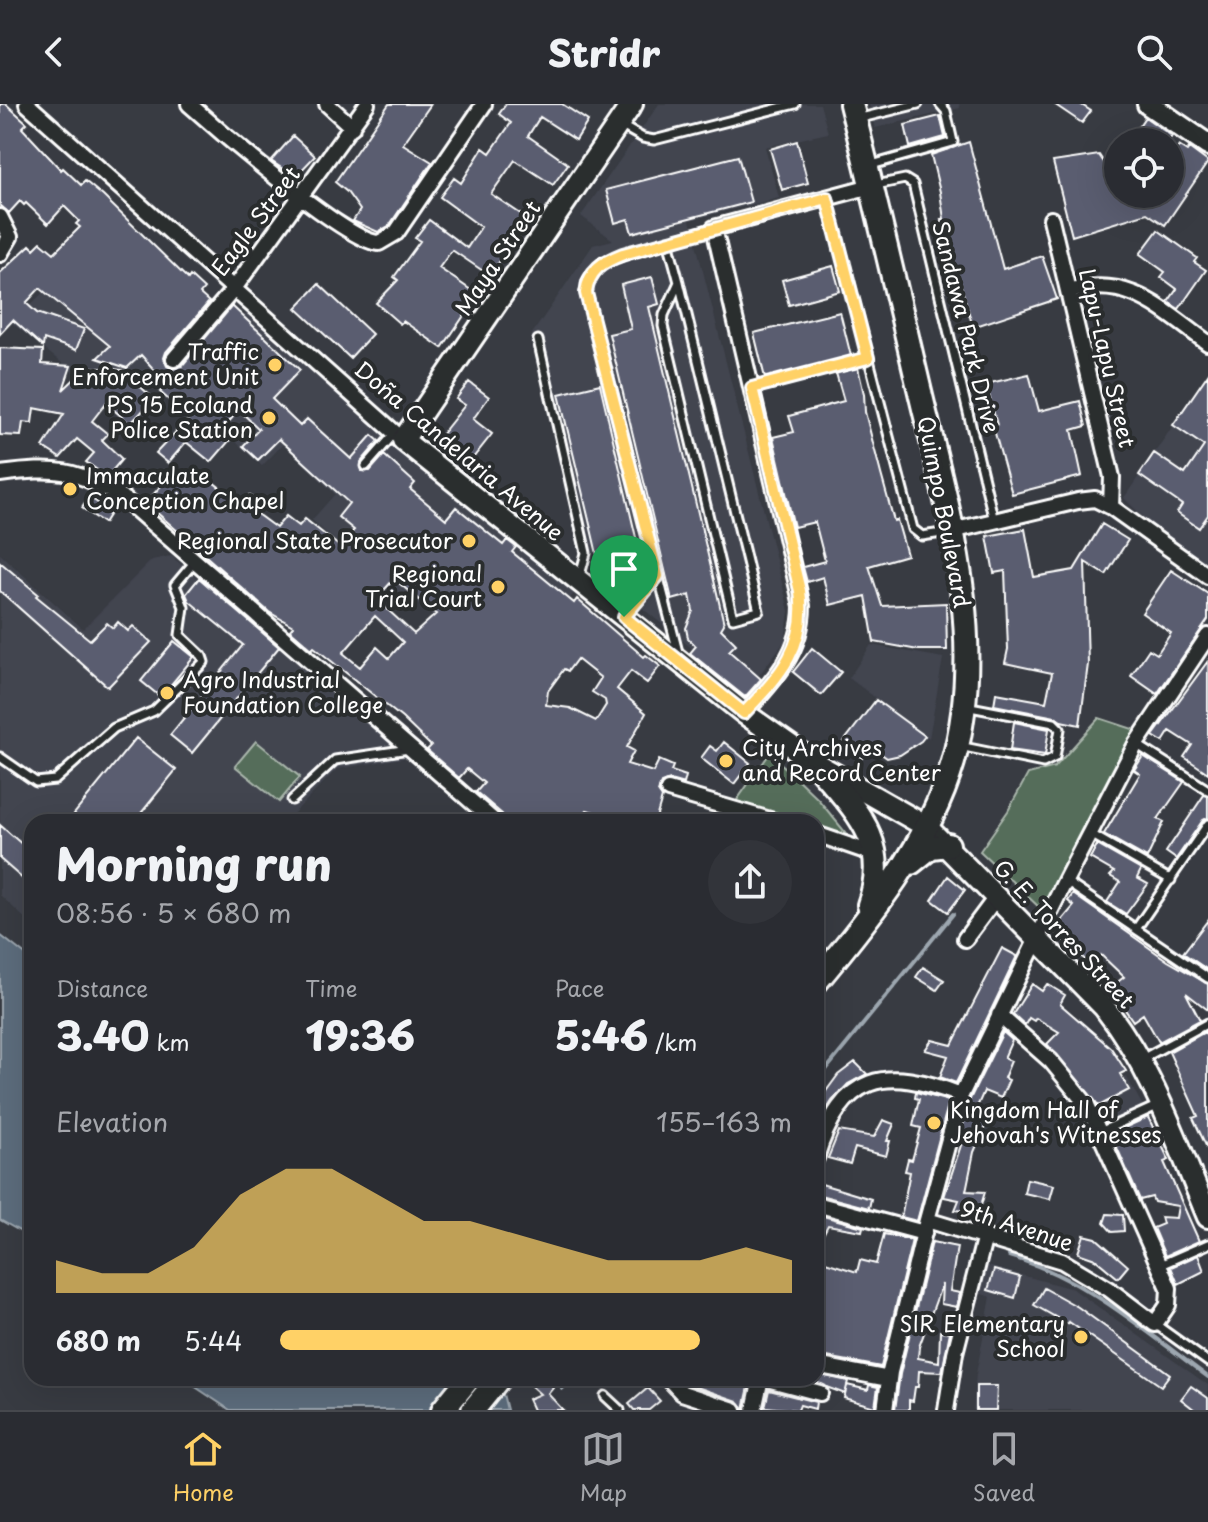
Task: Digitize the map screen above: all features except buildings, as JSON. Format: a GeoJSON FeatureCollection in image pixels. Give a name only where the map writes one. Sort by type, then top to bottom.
{"type":"FeatureCollection","features":[{"type":"Feature","properties":{"kind":"main road","name":"Quimpo Boulevard"},"geometry":{"type":"LineString","coordinates":[[824,972],[896,878],[927,827],[946,784],[957,745],[967,677],[964,607],[952,531],[853,112]]}},
{"type":"Feature","properties":{"kind":"main road"},"geometry":{"type":"LineString","coordinates":[[815,763],[863,821],[877,855],[875,886],[864,920]]}},
{"type":"Feature","properties":{"kind":"main road"},"geometry":{"type":"LineString","coordinates":[[896,878],[928,848],[948,845]]}},
{"type":"Feature","properties":{"kind":"main road"},"geometry":{"type":"LineString","coordinates":[[443,1410],[462,1386]]}},
{"type":"Feature","properties":{"kind":"main road"},"geometry":{"type":"LineString","coordinates":[[473,1410],[492,1386]]}},
{"type":"Feature","properties":{"kind":"street","name":"Doña Candelaria Avenue"},"geometry":{"type":"LineString","coordinates":[[27,104],[399,436],[579,581],[744,713],[815,763],[927,827]]}},
{"type":"Feature","properties":{"kind":"street"},"geometry":{"type":"LineString","coordinates":[[189,104],[302,198],[373,243],[388,239],[484,104]]}},
{"type":"Feature","properties":{"kind":"street"},"geometry":{"type":"LineString","coordinates":[[327,104],[352,127]]}},
{"type":"Feature","properties":{"kind":"street","name":"Eagle Street"},"geometry":{"type":"LineString","coordinates":[[174,359],[233,290],[367,104]]}},
{"type":"Feature","properties":{"kind":"street","name":"Maya Street"},"geometry":{"type":"LineString","coordinates":[[399,436],[632,104]]}},
{"type":"Feature","properties":{"kind":"street"},"geometry":{"type":"LineString","coordinates":[[1148,104],[1208,145]]}},
{"type":"Feature","properties":{"kind":"street"},"geometry":{"type":"LineString","coordinates":[[744,713],[788,661],[801,635],[802,621],[800,591],[714,228],[827,198],[869,176]]}},
{"type":"Feature","properties":{"kind":"street"},"geometry":{"type":"LineString","coordinates":[[0,217],[10,237],[0,254]]}},
{"type":"Feature","properties":{"kind":"street","name":"Lapu-Lapu Street"},"geometry":{"type":"LineString","coordinates":[[1051,219],[1112,477],[1111,507]]}},
{"type":"Feature","properties":{"kind":"street"},"geometry":{"type":"LineString","coordinates":[[1069,292],[1102,285],[1122,287],[1141,296],[1208,343]]}},
{"type":"Feature","properties":{"kind":"street"},"geometry":{"type":"LineString","coordinates":[[0,474],[63,471],[90,478],[124,499],[486,814]]}},
{"type":"Feature","properties":{"kind":"street"},"geometry":{"type":"LineString","coordinates":[[952,531],[1095,499],[1208,576]]}},
{"type":"Feature","properties":{"kind":"street"},"geometry":{"type":"LineString","coordinates":[[885,1410],[889,1379],[925,1226],[961,1095],[1065,881],[1136,744],[1208,636]]}},
{"type":"Feature","properties":{"kind":"street"},"geometry":{"type":"LineString","coordinates":[[668,790],[750,814]]}},
{"type":"Feature","properties":{"kind":"street","name":"G. E. Torres Street"},"geometry":{"type":"LineString","coordinates":[[927,827],[1104,1007],[1140,1060],[1208,1217]]}},
{"type":"Feature","properties":{"kind":"street"},"geometry":{"type":"LineString","coordinates":[[824,837],[877,855]]}},
{"type":"Feature","properties":{"kind":"street"},"geometry":{"type":"LineString","coordinates":[[965,939],[997,896]]}},
{"type":"Feature","properties":{"kind":"street"},"geometry":{"type":"LineString","coordinates":[[999,1015],[1064,1075],[1087,1105],[1170,1296],[1155,1324]]}},
{"type":"Feature","properties":{"kind":"street"},"geometry":{"type":"LineString","coordinates":[[824,1134],[843,1105],[873,1080],[909,1080],[961,1095]]}},
{"type":"Feature","properties":{"kind":"street","name":"9th Avenue"},"geometry":{"type":"LineString","coordinates":[[824,1206],[985,1236],[1062,1261],[1109,1289],[1155,1324]]}},
{"type":"Feature","properties":{"kind":"street"},"geometry":{"type":"LineString","coordinates":[[946,1410],[955,1353],[985,1236]]}},
{"type":"Feature","properties":{"kind":"street"},"geometry":{"type":"LineString","coordinates":[[826,1367],[889,1379]]}},
{"type":"Feature","properties":{"kind":"street"},"geometry":{"type":"LineString","coordinates":[[675,1386],[682,1393],[734,1410]]}},
{"type":"Feature","properties":{"kind":"street"},"geometry":{"type":"LineString","coordinates":[[754,1410],[760,1386]]}},
{"type":"Feature","properties":{"kind":"street"},"geometry":{"type":"LineString","coordinates":[[793,1386],[820,1393]]}},
{"type":"Feature","properties":{"kind":"lane"},"geometry":{"type":"LineString","coordinates":[[618,124],[643,138],[654,140],[795,104]]}},
{"type":"Feature","properties":{"kind":"lane"},"geometry":{"type":"LineString","coordinates":[[853,112],[918,104]]}},
{"type":"Feature","properties":{"kind":"lane"},"geometry":{"type":"LineString","coordinates":[[869,176],[953,142],[946,111],[940,104]]}},
{"type":"Feature","properties":{"kind":"lane","name":"Sandawa Park Drive"},"geometry":{"type":"LineString","coordinates":[[869,176],[905,179],[914,188],[994,521]]}},
{"type":"Feature","properties":{"kind":"lane"},"geometry":{"type":"LineString","coordinates":[[827,198],[913,529],[927,537],[952,531]]}},
{"type":"Feature","properties":{"kind":"lane"},"geometry":{"type":"LineString","coordinates":[[680,662],[586,293],[587,281],[603,262],[714,228]]}},
{"type":"Feature","properties":{"kind":"lane"},"geometry":{"type":"LineString","coordinates":[[668,241],[679,282],[759,611],[733,618],[663,326],[664,315],[679,282]]}},
{"type":"Feature","properties":{"kind":"lane"},"geometry":{"type":"LineString","coordinates":[[538,340],[586,553],[579,581]]}},
{"type":"Feature","properties":{"kind":"lane"},"geometry":{"type":"LineString","coordinates":[[752,388],[868,358]]}},
{"type":"Feature","properties":{"kind":"lane"},"geometry":{"type":"LineString","coordinates":[[366,466],[399,436]]}},
{"type":"Feature","properties":{"kind":"lane"},"geometry":{"type":"LineString","coordinates":[[0,757],[36,782],[55,780],[114,728],[154,711],[204,662],[202,656],[180,635],[184,607],[175,585],[196,560]]}},
{"type":"Feature","properties":{"kind":"lane"},"geometry":{"type":"LineString","coordinates":[[624,617],[658,576]]}},
{"type":"Feature","properties":{"kind":"lane"},"geometry":{"type":"LineString","coordinates":[[957,745],[1043,763],[1055,757],[1061,740],[1060,729],[1054,723],[964,706]]}},
{"type":"Feature","properties":{"kind":"lane"},"geometry":{"type":"LineString","coordinates":[[1136,744],[1208,790]]}},
{"type":"Feature","properties":{"kind":"lane"},"geometry":{"type":"LineString","coordinates":[[292,800],[335,760],[409,749]]}},
{"type":"Feature","properties":{"kind":"lane"},"geometry":{"type":"LineString","coordinates":[[1136,929],[1208,824]]}},
{"type":"Feature","properties":{"kind":"lane"},"geometry":{"type":"LineString","coordinates":[[1089,833],[1171,880]]}},
{"type":"Feature","properties":{"kind":"lane"},"geometry":{"type":"LineString","coordinates":[[1065,881],[1208,978]]}},
{"type":"Feature","properties":{"kind":"lane"},"geometry":{"type":"LineString","coordinates":[[1140,1060],[1208,1023]]}},
{"type":"Feature","properties":{"kind":"lane"},"geometry":{"type":"LineString","coordinates":[[1100,1132],[1161,1104]]}},
{"type":"Feature","properties":{"kind":"lane"},"geometry":{"type":"LineString","coordinates":[[1158,1266],[1208,1244]]}},
{"type":"Feature","properties":{"kind":"lane","name":"9th Avenue"},"geometry":{"type":"LineString","coordinates":[[1155,1324],[1208,1362]]}},
{"type":"Feature","properties":{"kind":"lane"},"geometry":{"type":"LineString","coordinates":[[605,1396],[620,1410]]}},
{"type":"Feature","properties":{"kind":"shaded area"},"geometry":{"type":"Polygon","coordinates":[[[659,104],[820,104],[828,133],[765,147],[779,198],[690,220],[789,611],[785,641],[746,692],[631,599],[639,587],[578,541],[532,334],[593,245],[613,240],[581,216],[659,104]]]}},
{"type":"Feature","properties":{"kind":"shaded area"},"geometry":{"type":"Polygon","coordinates":[[[869,104],[959,104],[960,108],[875,128],[869,104]]]}},
{"type":"Feature","properties":{"kind":"shaded area"},"geometry":{"type":"Polygon","coordinates":[[[107,230],[203,324],[147,381],[82,379],[12,323],[107,230]]]}},
{"type":"Feature","properties":{"kind":"shaded area"},"geometry":{"type":"Polygon","coordinates":[[[246,314],[387,438],[576,591],[506,676],[417,603],[410,610],[312,520],[335,494],[283,444],[262,466],[223,430],[247,402],[205,360],[246,314]]]}},
{"type":"Feature","properties":{"kind":"shaded area"},"geometry":{"type":"Polygon","coordinates":[[[1208,374],[1208,564],[1150,524],[1124,498],[1208,374]]]}},
{"type":"Feature","properties":{"kind":"shaded area","name":"Agro Industrial Foundation College"},"geometry":{"type":"Polygon","coordinates":[[[0,554],[83,629],[152,560],[171,556],[409,757],[337,769],[293,814],[24,814],[24,918],[0,895],[0,554]]]}},
{"type":"Feature","properties":{"kind":"shaded area"},"geometry":{"type":"Polygon","coordinates":[[[871,645],[943,658],[929,738],[849,678],[871,645]]]}},
{"type":"Feature","properties":{"kind":"shaded area"},"geometry":{"type":"Polygon","coordinates":[[[1126,1076],[1144,1108],[1102,1128],[1087,1099],[1126,1076]]]}},
{"type":"Feature","properties":{"kind":"shaded area","name":"SIR Elementary School"},"geometry":{"type":"Polygon","coordinates":[[[984,1265],[1073,1289],[1208,1385],[1208,1410],[973,1410],[976,1374],[991,1297],[976,1292],[984,1265]]]}},
{"type":"Feature","properties":{"kind":"green space"},"geometry":{"type":"Polygon","coordinates":[[[1099,718],[1136,730],[1042,910],[980,851],[1008,811],[1028,774],[1055,767],[1099,718]]]}},
{"type":"Feature","properties":{"kind":"green space"},"geometry":{"type":"Polygon","coordinates":[[[256,741],[300,777],[279,802],[235,766],[256,741]]]}},
{"type":"Feature","properties":{"kind":"green space"},"geometry":{"type":"Polygon","coordinates":[[[770,753],[818,799],[854,843],[824,833],[824,814],[767,814],[735,803],[770,753]]]}},
{"type":"Feature","properties":{"kind":"water"},"geometry":{"type":"Polygon","coordinates":[[[0,935],[24,954],[24,1234],[0,1220],[0,935]]]}},
{"type":"Feature","properties":{"kind":"water"},"geometry":{"type":"Polygon","coordinates":[[[194,1386],[501,1386],[507,1410],[230,1410],[194,1386]]]}},
{"type":"Feature","properties":{"kind":"waterway"},"geometry":{"type":"LineString","coordinates":[[824,1072],[953,914]]}},
{"type":"Feature","properties":{"kind":"waterway"},"geometry":{"type":"LineString","coordinates":[[1009,1256],[1064,1278],[1089,1292],[1208,1377]]}},
{"type":"Feature","properties":{"kind":"waterway"},"geometry":{"type":"LineString","coordinates":[[562,1389],[565,1386]]}},
{"type":"Feature","properties":{"kind":"place","name":"Traffic Enforcement Unit"},"geometry":{"type":"Point","coordinates":[275,365]}},
{"type":"Feature","properties":{"kind":"place","name":"PS 15 Ecoland Police Station"},"geometry":{"type":"Point","coordinates":[269,418]}},
{"type":"Feature","properties":{"kind":"place","name":"Immaculate Conception Chapel"},"geometry":{"type":"Point","coordinates":[70,489]}},
{"type":"Feature","properties":{"kind":"place","name":"Regional State Prosecutor"},"geometry":{"type":"Point","coordinates":[469,541]}},
{"type":"Feature","properties":{"kind":"place","name":"Regional Trial Court"},"geometry":{"type":"Point","coordinates":[498,587]}},
{"type":"Feature","properties":{"kind":"place","name":"Agro Industrial Foundation College"},"geometry":{"type":"Point","coordinates":[167,693]}},
{"type":"Feature","properties":{"kind":"place","name":"City Archives and Record Center"},"geometry":{"type":"Point","coordinates":[726,761]}},
{"type":"Feature","properties":{"kind":"place","name":"Kingdom Hall of Jehovah's Witnesses"},"geometry":{"type":"Point","coordinates":[934,1123]}},
{"type":"Feature","properties":{"kind":"place","name":"SIR Elementary School"},"geometry":{"type":"Point","coordinates":[1081,1337]}},
{"type":"Feature","properties":{"kind":"route"},"geometry":{"type":"LineString","coordinates":[[827,198],[868,358],[752,388],[800,591],[801,635],[796,647],[765,691],[744,713],[624,617],[658,576],[586,293],[587,281],[603,262],[623,254],[827,198]]}}]}
